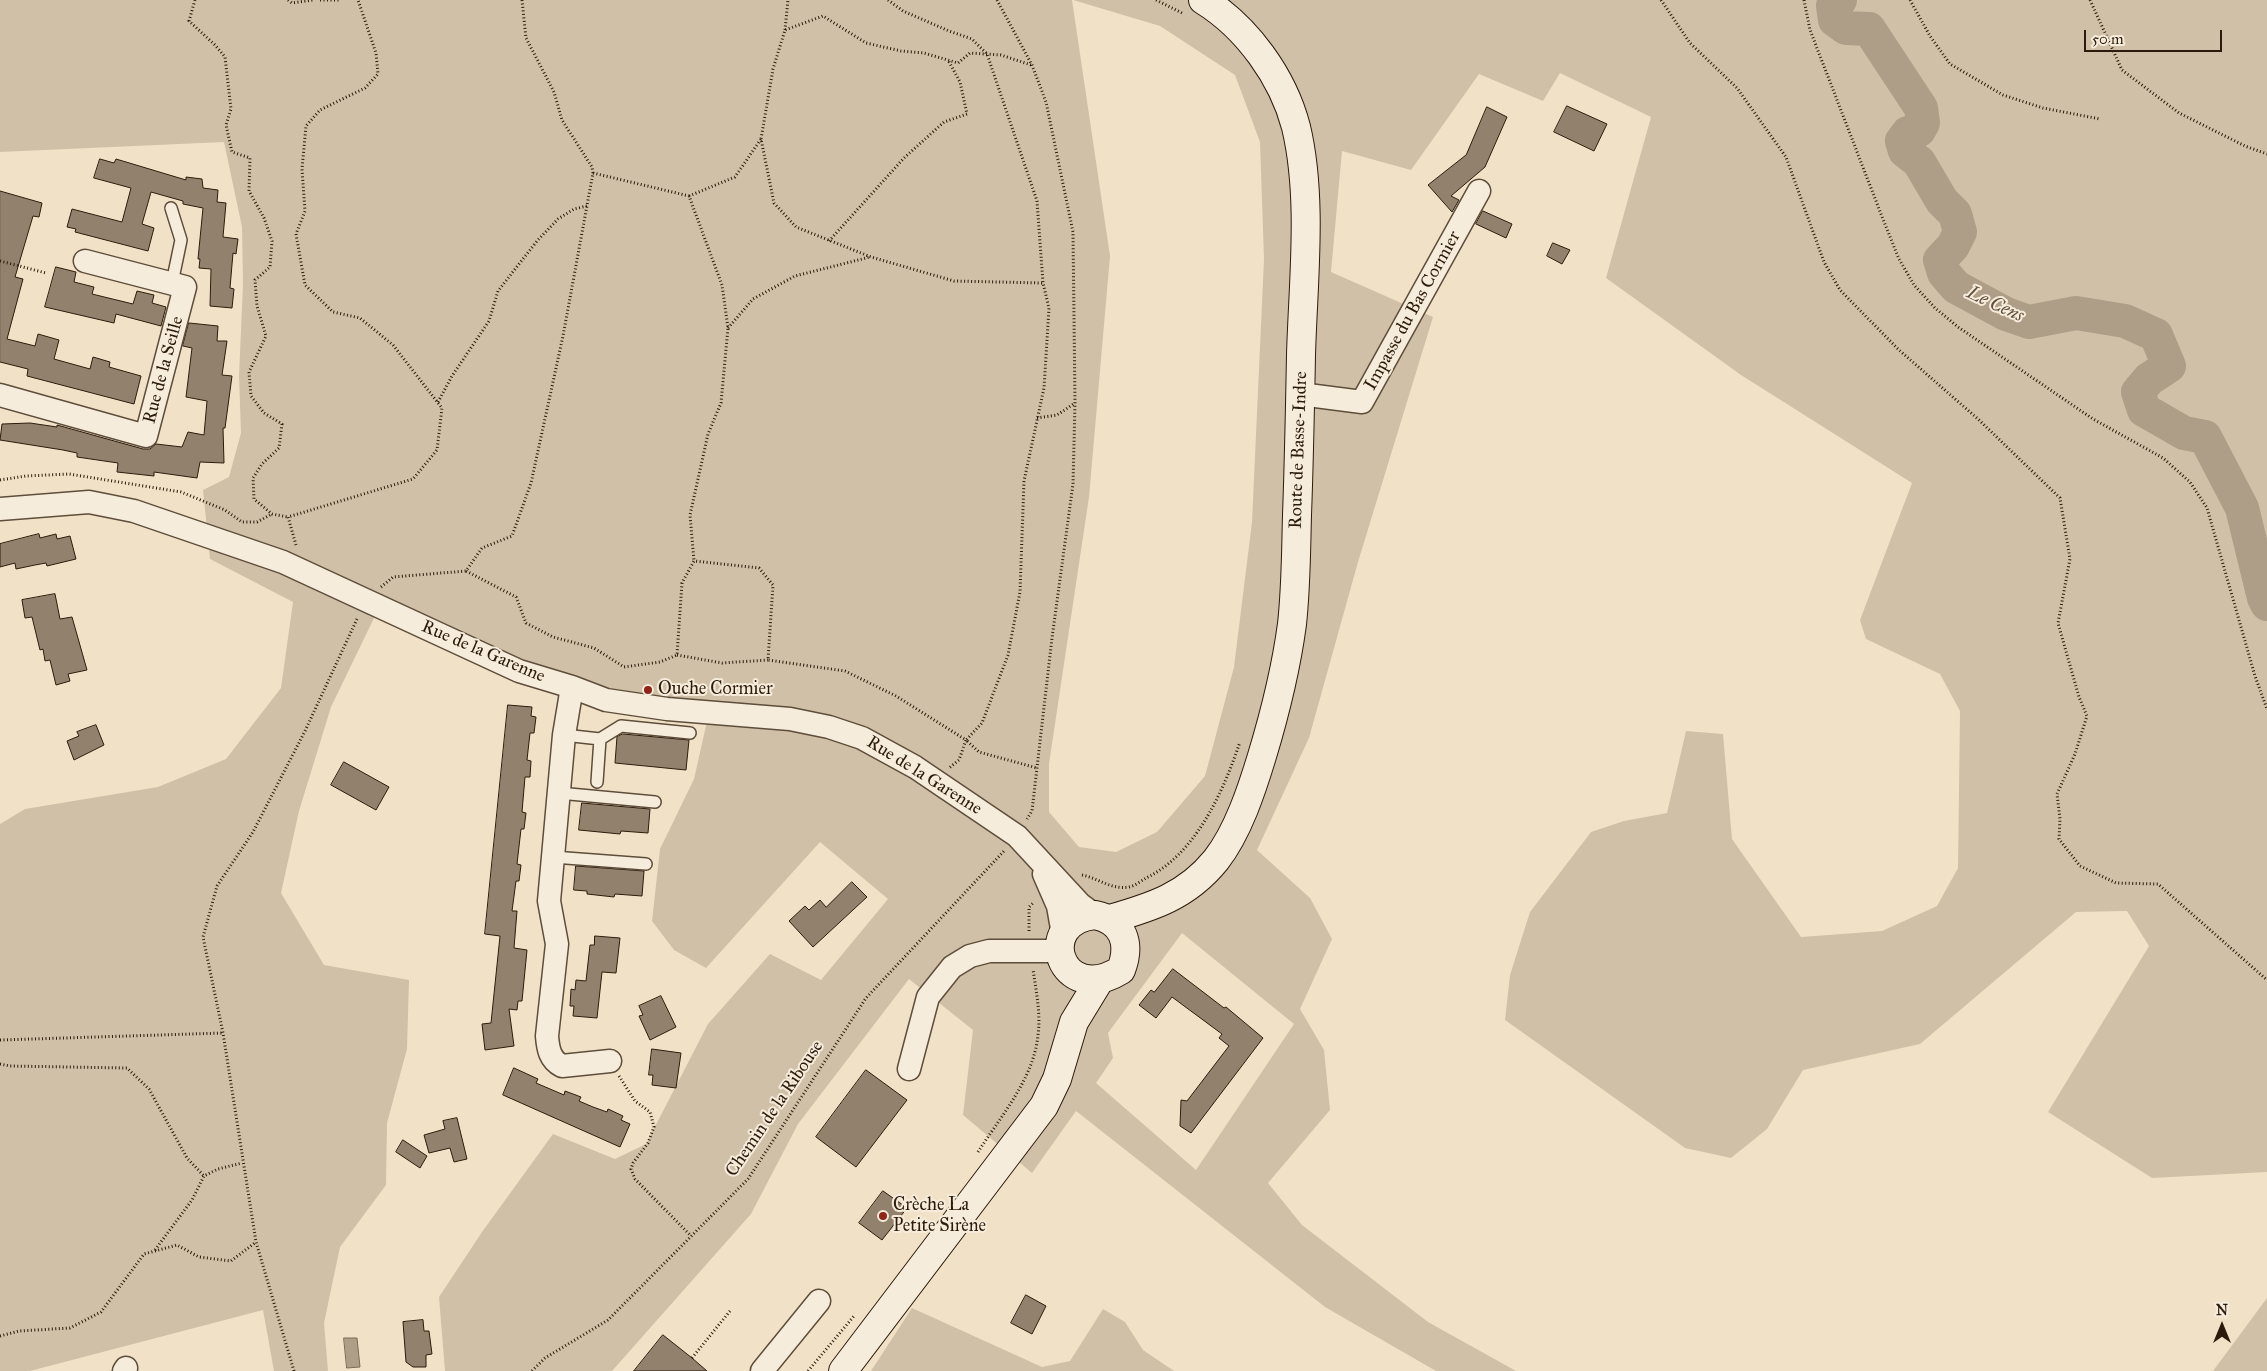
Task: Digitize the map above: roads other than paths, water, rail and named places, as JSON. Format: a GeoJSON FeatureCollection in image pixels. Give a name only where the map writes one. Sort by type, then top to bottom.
{"type":"FeatureCollection","features":[{"type":"Feature","properties":{"kind":"main road","name":"Route de Basse-Indre"},"geometry":{"type":"LineString","coordinates":[[1126,952],[1148,922],[1169,899],[1188,887],[1216,859],[1239,820],[1256,774],[1281,687],[1292,623],[1305,215],[1301,154],[1287,100],[1268,64],[1238,28],[1214,6],[1195,8]]}},
{"type":"Feature","properties":{"kind":"main road","name":"Route de Basse-Indre"},"geometry":{"type":"LineString","coordinates":[[1102,917],[1169,899]]}},
{"type":"Feature","properties":{"kind":"main road"},"geometry":{"type":"LineString","coordinates":[[1064,951],[1074,975],[1086,981],[1099,981],[1122,970],[1126,952],[1125,940],[1120,929],[1102,917],[1076,920],[1067,927],[1064,951],[1074,1022]]}},
{"type":"Feature","properties":{"kind":"main road"},"geometry":{"type":"LineString","coordinates":[[843,1371],[1044,1106],[1057,1079],[1074,1022],[1099,981]]}},
{"type":"Feature","properties":{"kind":"street","name":"Impasse du Bas Cormier"},"geometry":{"type":"LineString","coordinates":[[1300,394],[1362,402],[1479,191]]}},
{"type":"Feature","properties":{"kind":"street"},"geometry":{"type":"LineString","coordinates":[[85,261],[172,284]]}},
{"type":"Feature","properties":{"kind":"street","name":"Rue de la Seille"},"geometry":{"type":"LineString","coordinates":[[0,395],[146,436],[186,287],[172,284]]}},
{"type":"Feature","properties":{"kind":"street","name":"Rue de la Garenne"},"geometry":{"type":"LineString","coordinates":[[0,509],[89,502],[134,511],[283,562],[519,671],[572,687],[606,700],[667,709],[790,719],[829,727],[862,738],[935,780],[1009,846],[1035,856],[1056,884],[1080,904],[1102,917]]}},
{"type":"Feature","properties":{"kind":"street"},"geometry":{"type":"LineString","coordinates":[[572,687],[564,735],[549,901],[557,944],[547,1036],[548,1051],[557,1064],[562,1066],[610,1061]]}},
{"type":"Feature","properties":{"kind":"street","name":"Rue de la Garenne"},"geometry":{"type":"LineString","coordinates":[[1056,884],[1064,951]]}},
{"type":"Feature","properties":{"kind":"street"},"geometry":{"type":"LineString","coordinates":[[909,1069],[928,997],[952,967],[970,956],[989,951],[1064,951]]}},
{"type":"Feature","properties":{"kind":"street"},"geometry":{"type":"LineString","coordinates":[[762,1371],[819,1301]]}},
{"type":"Feature","properties":{"kind":"lane"},"geometry":{"type":"LineString","coordinates":[[171,208],[181,240],[172,284]]}},
{"type":"Feature","properties":{"kind":"lane"},"geometry":{"type":"LineString","coordinates":[[564,735],[600,740],[621,726],[690,733]]}},
{"type":"Feature","properties":{"kind":"lane"},"geometry":{"type":"LineString","coordinates":[[597,782],[600,740]]}},
{"type":"Feature","properties":{"kind":"lane"},"geometry":{"type":"LineString","coordinates":[[559,793],[655,802]]}},
{"type":"Feature","properties":{"kind":"lane"},"geometry":{"type":"LineString","coordinates":[[553,857],[646,864]]}},
{"type":"Feature","properties":{"kind":"waterway","name":"Le Cens"},"geometry":{"type":"LineString","coordinates":[[1840,0],[1833,6],[1835,20],[1846,28],[1869,29],[1921,108],[1923,123],[1919,130],[1908,133],[1902,141],[1905,151],[1919,162],[1942,201],[1955,214],[1960,232],[1953,246],[1940,260],[1944,273],[1956,287],[2006,314],[2029,322],[2076,313],[2125,321],[2156,335],[2169,366],[2149,379],[2138,392],[2144,410],[2184,433],[2205,437],[2242,508],[2267,604]]}},
{"type":"Feature","properties":{"kind":"place","name":"Ouche Cormier"},"geometry":{"type":"Point","coordinates":[648,690]}},
{"type":"Feature","properties":{"kind":"place","name":"Crèche La Petite Sirène"},"geometry":{"type":"Point","coordinates":[883,1216]}}]}
